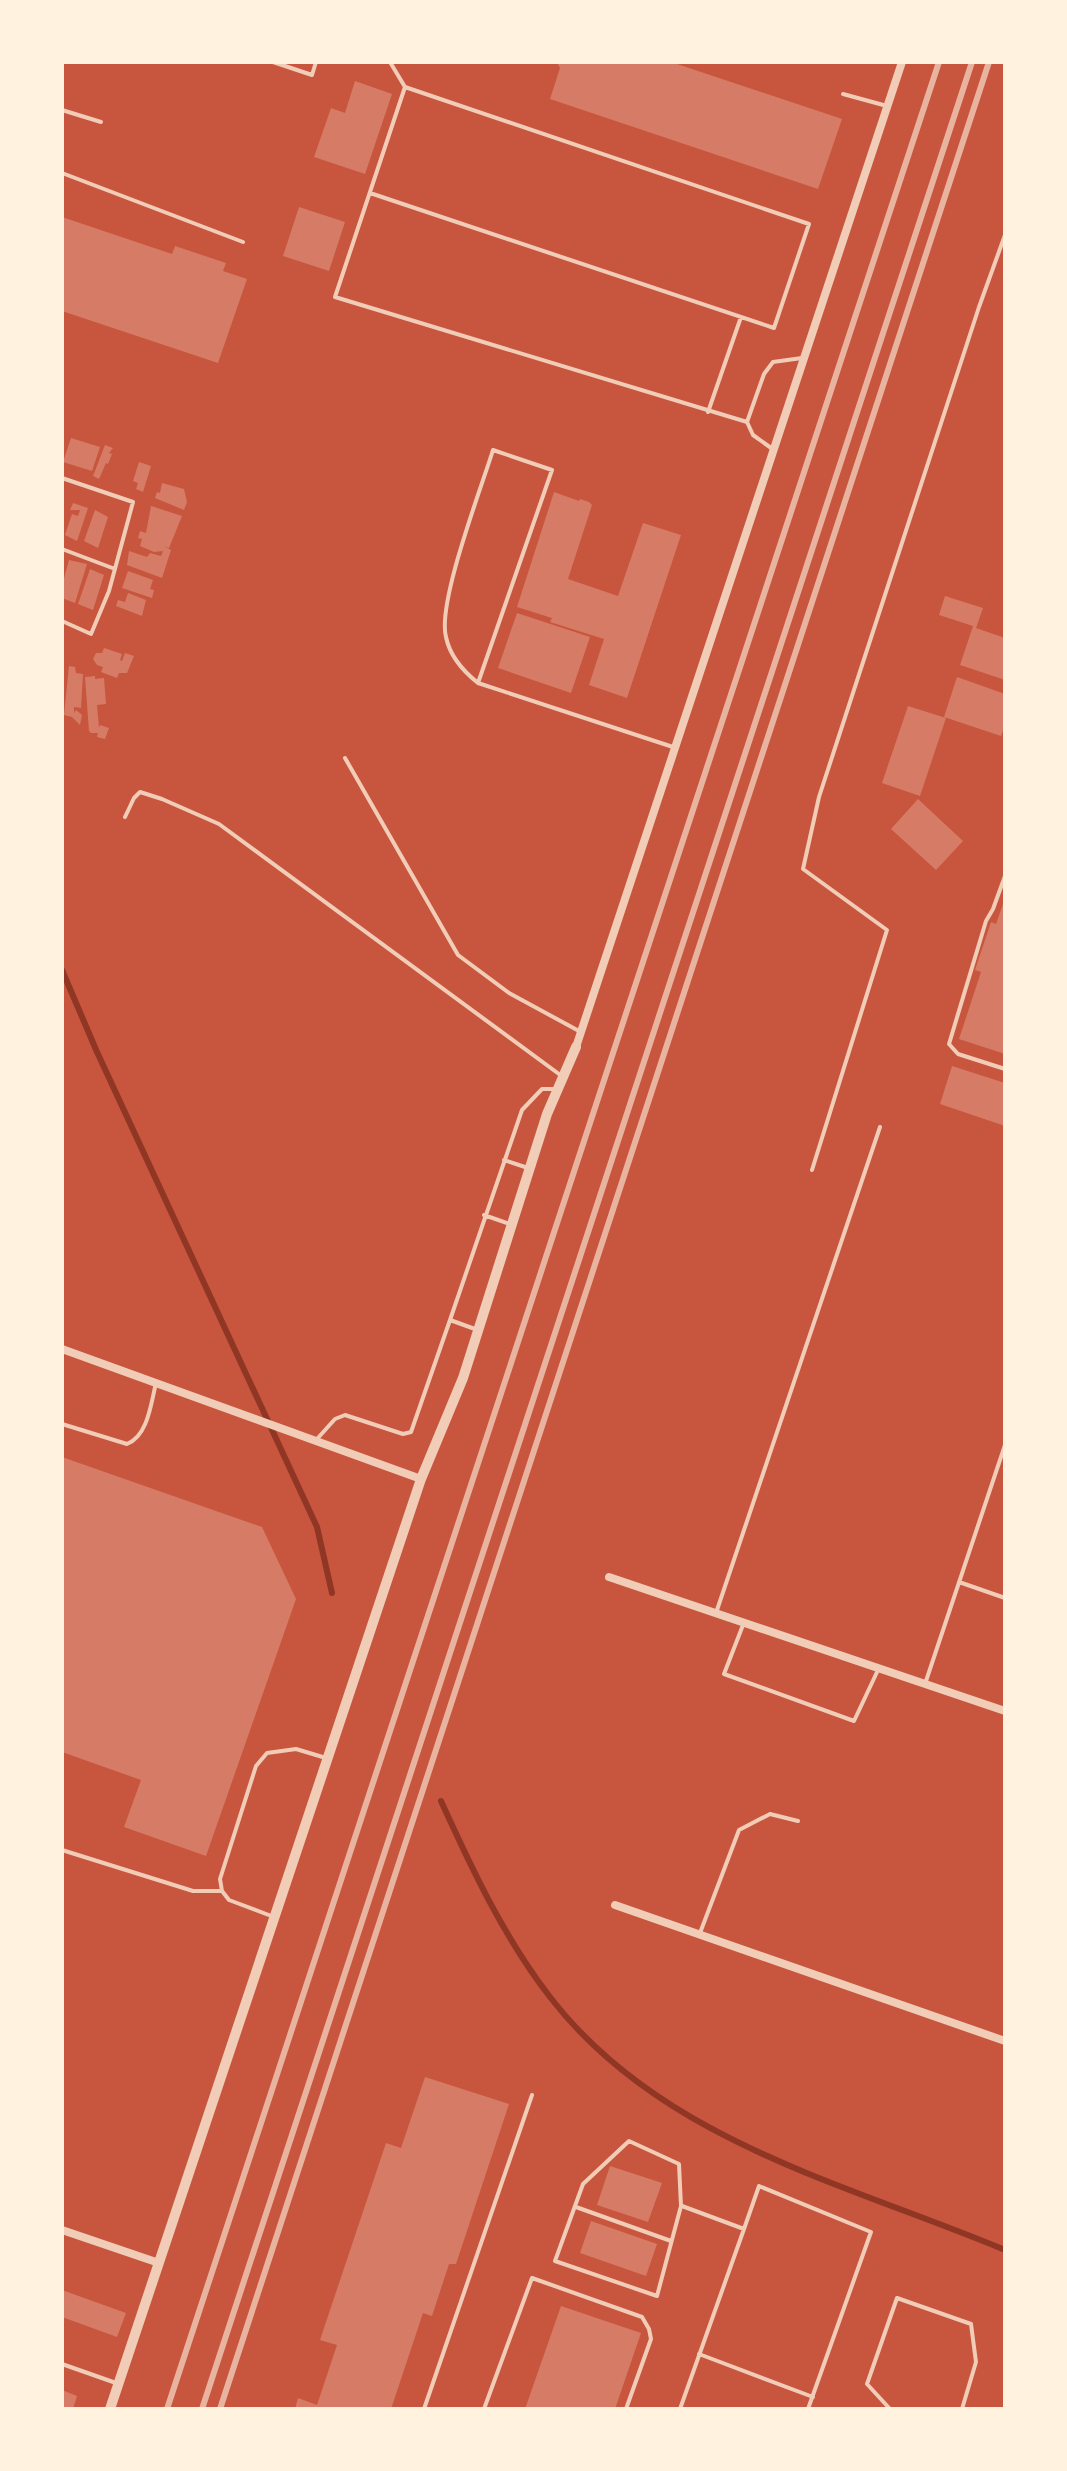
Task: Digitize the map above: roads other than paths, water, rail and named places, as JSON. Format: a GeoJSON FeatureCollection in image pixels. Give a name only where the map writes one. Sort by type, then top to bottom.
{"type":"FeatureCollection","features":[{"type":"Feature","properties":{"kind":"street"},"geometry":{"type":"LineString","coordinates":[[110,2409],[421,1479],[463,1378],[530,1169],[576,1047],[902,62]]}},
{"type":"Feature","properties":{"kind":"street"},"geometry":{"type":"LineString","coordinates":[[62,1349],[421,1479]]}},
{"type":"Feature","properties":{"kind":"street"},"geometry":{"type":"LineString","coordinates":[[609,1577],[1005,1711]]}},
{"type":"Feature","properties":{"kind":"street"},"geometry":{"type":"LineString","coordinates":[[615,1905],[1005,2041]]}},
{"type":"Feature","properties":{"kind":"street"},"geometry":{"type":"LineString","coordinates":[[62,2230],[159,2263]]}},
{"type":"Feature","properties":{"kind":"lane"},"geometry":{"type":"LineString","coordinates":[[273,62],[312,75],[316,62]]}},
{"type":"Feature","properties":{"kind":"lane"},"geometry":{"type":"LineString","coordinates":[[370,193],[774,328],[809,224],[405,87],[390,62]]}},
{"type":"Feature","properties":{"kind":"lane"},"geometry":{"type":"LineString","coordinates":[[405,87],[335,297],[747,422]]}},
{"type":"Feature","properties":{"kind":"lane"},"geometry":{"type":"LineString","coordinates":[[843,94],[888,106]]}},
{"type":"Feature","properties":{"kind":"lane"},"geometry":{"type":"LineString","coordinates":[[62,110],[101,122]]}},
{"type":"Feature","properties":{"kind":"lane"},"geometry":{"type":"LineString","coordinates":[[62,173],[243,242]]}},
{"type":"Feature","properties":{"kind":"lane"},"geometry":{"type":"LineString","coordinates":[[812,1170],[887,930],[803,869],[819,797],[974,321],[1005,235]]}},
{"type":"Feature","properties":{"kind":"lane"},"geometry":{"type":"LineString","coordinates":[[708,412],[741,317]]}},
{"type":"Feature","properties":{"kind":"lane"},"geometry":{"type":"LineString","coordinates":[[774,450],[753,435],[747,422],[764,374],[773,362],[804,358]]}},
{"type":"Feature","properties":{"kind":"lane"},"geometry":{"type":"LineString","coordinates":[[478,683],[552,470],[493,450],[444,608],[445,637],[453,654],[463,670],[478,683],[675,748]]}},
{"type":"Feature","properties":{"kind":"lane"},"geometry":{"type":"LineString","coordinates":[[62,478],[133,502],[115,569],[91,634],[62,621]]}},
{"type":"Feature","properties":{"kind":"lane"},"geometry":{"type":"LineString","coordinates":[[62,549],[115,569]]}},
{"type":"Feature","properties":{"kind":"lane"},"geometry":{"type":"LineString","coordinates":[[345,758],[458,955],[509,993],[581,1032]]}},
{"type":"Feature","properties":{"kind":"lane"},"geometry":{"type":"LineString","coordinates":[[125,817],[140,792],[219,824],[563,1077]]}},
{"type":"Feature","properties":{"kind":"lane"},"geometry":{"type":"LineString","coordinates":[[1005,876],[986,921],[949,1044],[958,1054],[1005,1069]]}},
{"type":"Feature","properties":{"kind":"lane"},"geometry":{"type":"LineString","coordinates":[[315,1441],[335,1419],[345,1415],[403,1434],[411,1432],[522,1110],[542,1089],[558,1088]]}},
{"type":"Feature","properties":{"kind":"lane"},"geometry":{"type":"LineString","coordinates":[[716,1613],[880,1127]]}},
{"type":"Feature","properties":{"kind":"lane"},"geometry":{"type":"LineString","coordinates":[[504,1160],[530,1169]]}},
{"type":"Feature","properties":{"kind":"lane"},"geometry":{"type":"LineString","coordinates":[[484,1215],[512,1224]]}},
{"type":"Feature","properties":{"kind":"lane"},"geometry":{"type":"LineString","coordinates":[[450,1320],[478,1330]]}},
{"type":"Feature","properties":{"kind":"lane"},"geometry":{"type":"LineString","coordinates":[[62,1424],[127,1444],[137,1440],[143,1431],[156,1383]]}},
{"type":"Feature","properties":{"kind":"lane"},"geometry":{"type":"LineString","coordinates":[[925,1684],[1005,1445]]}},
{"type":"Feature","properties":{"kind":"lane"},"geometry":{"type":"LineString","coordinates":[[959,1582],[1005,1598]]}},
{"type":"Feature","properties":{"kind":"lane"},"geometry":{"type":"LineString","coordinates":[[744,1622],[724,1674],[854,1721],[879,1668]]}},
{"type":"Feature","properties":{"kind":"lane"},"geometry":{"type":"LineString","coordinates":[[274,1917],[229,1900],[222,1891],[220,1879],[223,1864],[256,1766],[267,1753],[296,1749],[326,1758]]}},
{"type":"Feature","properties":{"kind":"lane"},"geometry":{"type":"LineString","coordinates":[[699,1935],[739,1830],[770,1814],[798,1821]]}},
{"type":"Feature","properties":{"kind":"lane"},"geometry":{"type":"LineString","coordinates":[[62,1850],[193,1891],[222,1891]]}},
{"type":"Feature","properties":{"kind":"lane"},"geometry":{"type":"LineString","coordinates":[[424,2409],[532,2095]]}},
{"type":"Feature","properties":{"kind":"lane"},"geometry":{"type":"LineString","coordinates":[[629,2141],[679,2164],[681,2206],[657,2296],[555,2261],[583,2184],[629,2141]]}},
{"type":"Feature","properties":{"kind":"lane"},"geometry":{"type":"LineString","coordinates":[[680,2409],[759,2186],[871,2232],[808,2409]]}},
{"type":"Feature","properties":{"kind":"lane"},"geometry":{"type":"LineString","coordinates":[[575,2206],[671,2241]]}},
{"type":"Feature","properties":{"kind":"lane"},"geometry":{"type":"LineString","coordinates":[[681,2206],[744,2229]]}},
{"type":"Feature","properties":{"kind":"lane"},"geometry":{"type":"LineString","coordinates":[[484,2409],[532,2278],[642,2317],[651,2339],[626,2409]]}},
{"type":"Feature","properties":{"kind":"lane"},"geometry":{"type":"LineString","coordinates":[[890,2409],[867,2384],[897,2298],[971,2324],[976,2362],[962,2409]]}},
{"type":"Feature","properties":{"kind":"lane"},"geometry":{"type":"LineString","coordinates":[[699,2354],[813,2397]]}},
{"type":"Feature","properties":{"kind":"lane"},"geometry":{"type":"LineString","coordinates":[[62,2364],[119,2384]]}},
{"type":"Feature","properties":{"kind":"waterway"},"geometry":{"type":"LineString","coordinates":[[62,970],[317,1527],[332,1593]]}},
{"type":"Feature","properties":{"kind":"waterway"},"geometry":{"type":"LineString","coordinates":[[441,1801],[490,1902],[533,1974],[595,2046],[645,2088],[701,2123],[759,2152],[1005,2250]]}},
{"type":"Feature","properties":{"kind":"railway"},"geometry":{"type":"LineString","coordinates":[[167,2409],[939,62]]}},
{"type":"Feature","properties":{"kind":"railway"},"geometry":{"type":"LineString","coordinates":[[202,2409],[972,62]]}},
{"type":"Feature","properties":{"kind":"railway"},"geometry":{"type":"LineString","coordinates":[[220,2409],[989,62]]}}]}
